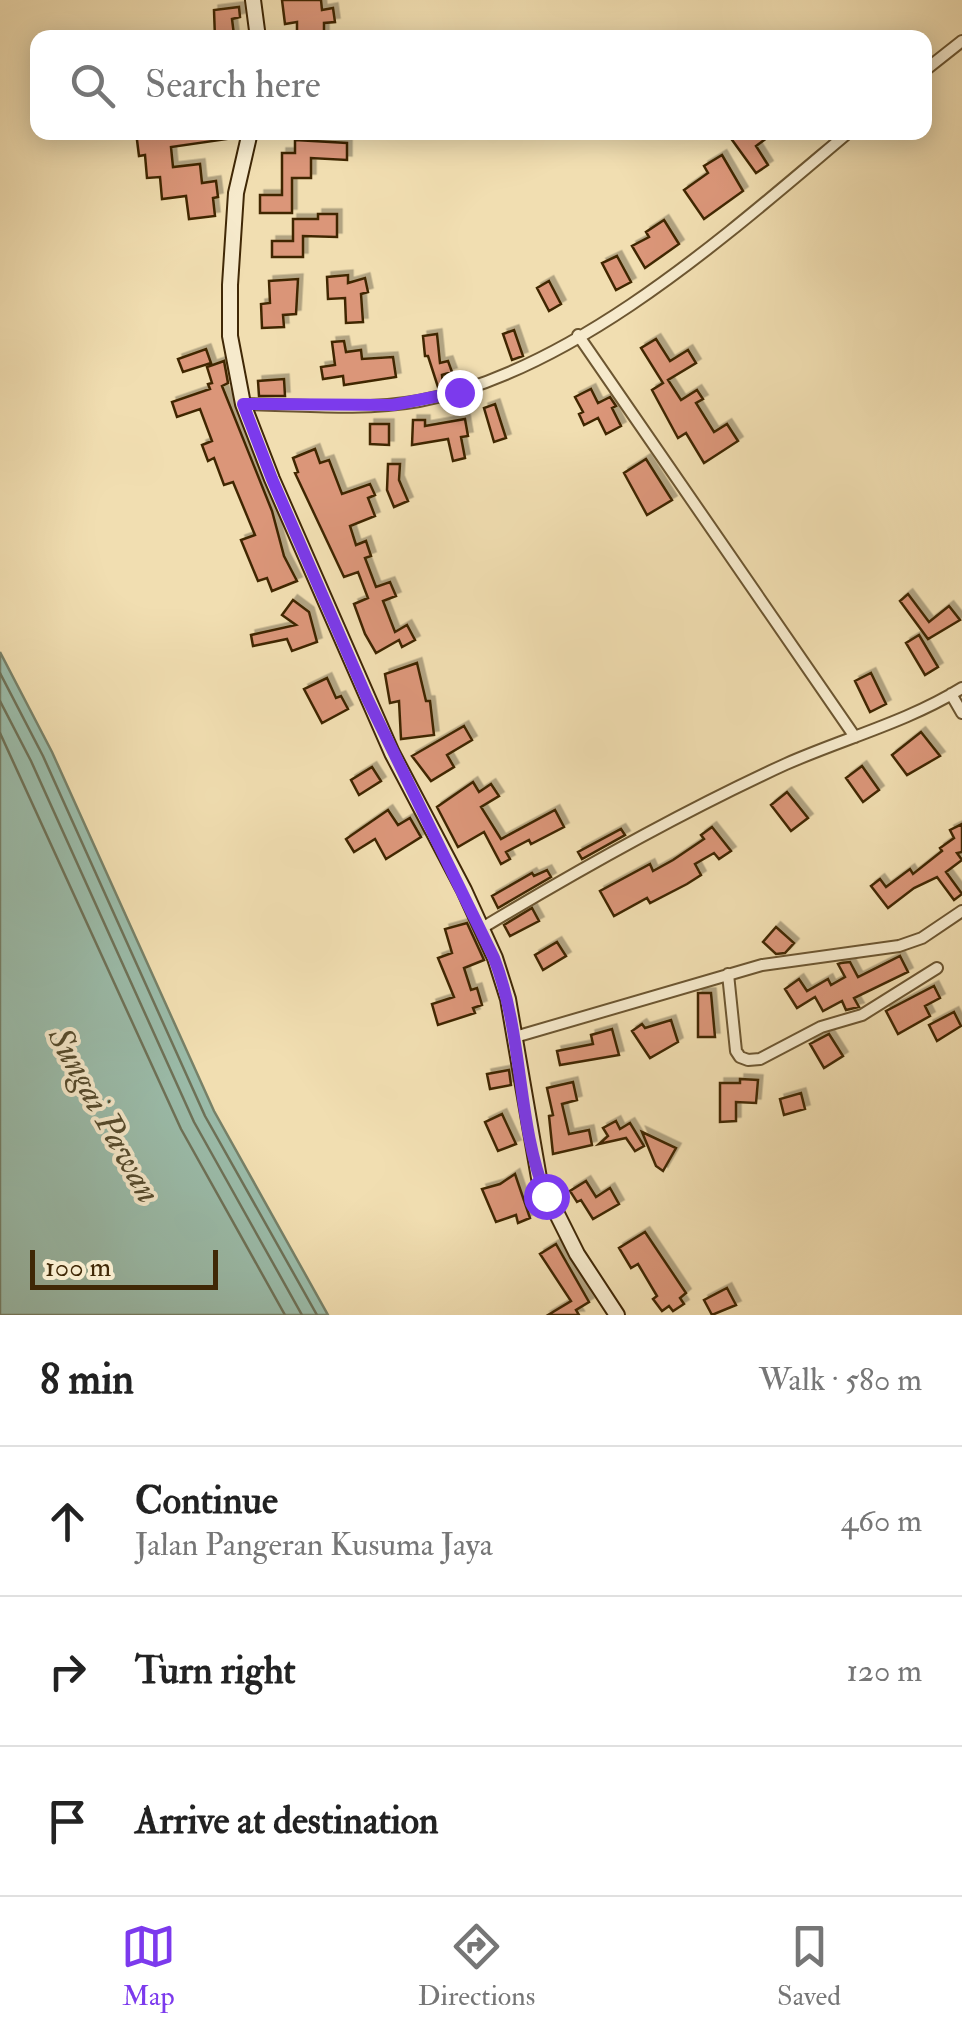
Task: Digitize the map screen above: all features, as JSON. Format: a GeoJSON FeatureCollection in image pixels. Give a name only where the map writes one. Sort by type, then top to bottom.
{"type":"FeatureCollection","features":[{"type":"Feature","properties":{"kind":"street"},"geometry":{"type":"LineString","coordinates":[[253,0],[257,30]]}},
{"type":"Feature","properties":{"kind":"street"},"geometry":{"type":"LineString","coordinates":[[932,65],[962,41]]}},
{"type":"Feature","properties":{"kind":"street"},"geometry":{"type":"LineString","coordinates":[[248,140],[236,193],[230,285],[230,336],[243,404],[380,726],[482,928],[502,978],[516,1036],[538,1178],[577,1254],[617,1315]]}},
{"type":"Feature","properties":{"kind":"street"},"geometry":{"type":"LineString","coordinates":[[243,404],[364,406],[419,401],[488,382],[578,335],[689,264],[839,140]]}},
{"type":"Feature","properties":{"kind":"street"},"geometry":{"type":"LineString","coordinates":[[578,335],[855,738]]}},
{"type":"Feature","properties":{"kind":"street"},"geometry":{"type":"LineString","coordinates":[[482,928],[599,859],[790,763],[957,691],[962,713]]}},
{"type":"Feature","properties":{"kind":"street"},"geometry":{"type":"LineString","coordinates":[[516,1036],[728,974],[798,958],[899,946],[922,938],[962,912]]}},
{"type":"Feature","properties":{"kind":"street"},"geometry":{"type":"LineString","coordinates":[[728,974],[736,1051],[748,1060],[760,1059],[820,1027],[862,1015],[937,968]]}},
{"type":"Feature","properties":{"kind":"water","name":"Sungai Pawan"},"geometry":{"type":"Polygon","coordinates":[[[0,652],[52,752],[214,1111],[328,1315],[0,1315],[0,652]]]}},
{"type":"Feature","properties":{"kind":"building"},"geometry":{"type":"Polygon","coordinates":[[[282,0],[321,0],[322,10],[333,8],[335,22],[324,23],[324,30],[297,30],[297,22],[285,24],[282,0]]]}},
{"type":"Feature","properties":{"kind":"building"},"geometry":{"type":"Polygon","coordinates":[[[239,7],[240,17],[232,19],[233,30],[215,30],[214,10],[239,7]]]}},
{"type":"Feature","properties":{"kind":"building"},"geometry":{"type":"Polygon","coordinates":[[[137,140],[220,140],[171,147],[173,167],[200,164],[202,183],[216,181],[215,216],[189,219],[186,196],[162,199],[160,177],[147,178],[145,155],[139,156],[137,140]]]}},
{"type":"Feature","properties":{"kind":"building"},"geometry":{"type":"Polygon","coordinates":[[[295,140],[347,143],[347,160],[311,158],[311,178],[292,178],[292,213],[260,213],[260,195],[282,195],[282,153],[295,153],[295,140]]]}},
{"type":"Feature","properties":{"kind":"building"},"geometry":{"type":"Polygon","coordinates":[[[732,140],[764,140],[756,146],[768,165],[756,173],[732,140]]]}},
{"type":"Feature","properties":{"kind":"building"},"geometry":{"type":"Polygon","coordinates":[[[722,155],[743,191],[704,219],[684,190],[708,173],[704,166],[722,155]]]}},
{"type":"Feature","properties":{"kind":"building"},"geometry":{"type":"Polygon","coordinates":[[[318,214],[337,214],[337,237],[303,236],[303,257],[272,257],[272,241],[293,241],[293,219],[318,219],[318,214]]]}},
{"type":"Feature","properties":{"kind":"building"},"geometry":{"type":"Polygon","coordinates":[[[664,220],[679,244],[645,268],[632,246],[649,237],[646,232],[664,220]]]}},
{"type":"Feature","properties":{"kind":"building"},"geometry":{"type":"Polygon","coordinates":[[[617,256],[631,282],[616,290],[602,263],[617,256]]]}},
{"type":"Feature","properties":{"kind":"building"},"geometry":{"type":"Polygon","coordinates":[[[348,275],[348,283],[365,278],[368,292],[361,294],[363,322],[346,323],[345,298],[328,299],[327,277],[348,275]]]}},
{"type":"Feature","properties":{"kind":"building"},"geometry":{"type":"Polygon","coordinates":[[[298,279],[296,314],[283,315],[284,327],[262,328],[261,304],[270,303],[269,281],[298,279]]]}},
{"type":"Feature","properties":{"kind":"building"},"geometry":{"type":"Polygon","coordinates":[[[549,281],[561,304],[549,311],[537,288],[549,281]]]}},
{"type":"Feature","properties":{"kind":"building"},"geometry":{"type":"Polygon","coordinates":[[[514,330],[523,356],[512,360],[503,334],[514,330]]]}},
{"type":"Feature","properties":{"kind":"building"},"geometry":{"type":"Polygon","coordinates":[[[437,334],[440,363],[448,361],[452,372],[442,375],[443,385],[438,387],[425,356],[423,336],[437,334]]]}},
{"type":"Feature","properties":{"kind":"building"},"geometry":{"type":"Polygon","coordinates":[[[656,339],[670,361],[688,350],[696,363],[668,380],[681,400],[697,390],[703,399],[696,403],[714,432],[727,424],[738,441],[704,463],[686,433],[678,438],[652,390],[663,383],[641,348],[656,339]]]}},
{"type":"Feature","properties":{"kind":"building"},"geometry":{"type":"Polygon","coordinates":[[[344,341],[346,352],[361,350],[362,359],[393,357],[396,377],[344,385],[343,376],[323,379],[321,367],[335,365],[332,342],[344,341]]]}},
{"type":"Feature","properties":{"kind":"building"},"geometry":{"type":"Polygon","coordinates":[[[206,349],[211,363],[183,372],[178,359],[206,349]]]}},
{"type":"Feature","properties":{"kind":"building"},"geometry":{"type":"Polygon","coordinates":[[[224,361],[228,383],[222,386],[272,511],[284,556],[297,581],[272,591],[267,578],[258,581],[241,540],[255,535],[233,482],[224,485],[214,458],[208,461],[202,445],[212,441],[200,409],[177,417],[172,402],[210,389],[207,367],[224,361]]]}},
{"type":"Feature","properties":{"kind":"building"},"geometry":{"type":"Polygon","coordinates":[[[284,379],[285,396],[259,396],[258,381],[284,379]]]}},
{"type":"Feature","properties":{"kind":"building"},"geometry":{"type":"Polygon","coordinates":[[[591,389],[598,403],[610,397],[621,426],[606,434],[598,418],[584,425],[579,414],[583,412],[575,397],[591,389]]]}},
{"type":"Feature","properties":{"kind":"building"},"geometry":{"type":"Polygon","coordinates":[[[495,404],[506,438],[494,442],[484,408],[495,404]]]}},
{"type":"Feature","properties":{"kind":"building"},"geometry":{"type":"Polygon","coordinates":[[[465,419],[468,436],[461,437],[465,458],[453,461],[448,439],[412,445],[413,420],[425,420],[425,426],[465,419]]]}},
{"type":"Feature","properties":{"kind":"building"},"geometry":{"type":"Polygon","coordinates":[[[370,424],[389,424],[389,445],[370,444],[370,424]]]}},
{"type":"Feature","properties":{"kind":"building"},"geometry":{"type":"Polygon","coordinates":[[[315,449],[320,463],[329,460],[342,494],[370,484],[375,495],[368,498],[375,516],[350,526],[356,545],[366,541],[371,556],[365,558],[376,587],[390,582],[396,596],[383,601],[395,632],[407,625],[415,640],[402,647],[399,640],[376,653],[365,634],[354,604],[368,598],[358,572],[344,577],[295,473],[298,472],[293,458],[315,449]]]}},
{"type":"Feature","properties":{"kind":"building"},"geometry":{"type":"Polygon","coordinates":[[[646,459],[672,500],[647,515],[624,473],[646,459]]]}},
{"type":"Feature","properties":{"kind":"building"},"geometry":{"type":"Polygon","coordinates":[[[388,464],[400,464],[399,480],[408,501],[394,507],[387,490],[388,464]]]}},
{"type":"Feature","properties":{"kind":"building"},"geometry":{"type":"Polygon","coordinates":[[[908,594],[929,622],[949,606],[960,620],[928,639],[900,601],[908,594]]]}},
{"type":"Feature","properties":{"kind":"building"},"geometry":{"type":"Polygon","coordinates":[[[293,600],[309,612],[317,642],[292,651],[287,639],[253,646],[251,635],[296,625],[282,615],[293,600]]]}},
{"type":"Feature","properties":{"kind":"building"},"geometry":{"type":"Polygon","coordinates":[[[919,635],[938,667],[925,675],[906,643],[919,635]]]}},
{"type":"Feature","properties":{"kind":"building"},"geometry":{"type":"Polygon","coordinates":[[[417,663],[426,701],[430,701],[434,735],[401,739],[399,701],[390,703],[385,674],[417,663]]]}},
{"type":"Feature","properties":{"kind":"building"},"geometry":{"type":"Polygon","coordinates":[[[871,673],[886,704],[870,712],[855,681],[871,673]]]}},
{"type":"Feature","properties":{"kind":"building"},"geometry":{"type":"Polygon","coordinates":[[[327,678],[336,698],[341,696],[348,709],[322,723],[304,689],[327,678]]]}},
{"type":"Feature","properties":{"kind":"building"},"geometry":{"type":"Polygon","coordinates":[[[464,726],[472,740],[447,755],[454,767],[431,781],[412,756],[464,726]]]}},
{"type":"Feature","properties":{"kind":"building"},"geometry":{"type":"Polygon","coordinates":[[[921,732],[940,756],[907,775],[892,755],[921,732]]]}},
{"type":"Feature","properties":{"kind":"building"},"geometry":{"type":"Polygon","coordinates":[[[862,766],[879,790],[863,802],[846,778],[862,766]]]}},
{"type":"Feature","properties":{"kind":"building"},"geometry":{"type":"Polygon","coordinates":[[[372,767],[381,781],[359,795],[351,780],[372,767]]]}},
{"type":"Feature","properties":{"kind":"building"},"geometry":{"type":"Polygon","coordinates":[[[473,782],[479,792],[491,784],[499,796],[481,807],[501,839],[555,810],[564,827],[506,852],[510,859],[501,864],[484,832],[458,847],[437,807],[473,782]]]}},
{"type":"Feature","properties":{"kind":"building"},"geometry":{"type":"Polygon","coordinates":[[[787,792],[808,818],[791,831],[771,805],[787,792]]]}},
{"type":"Feature","properties":{"kind":"building"},"geometry":{"type":"Polygon","coordinates":[[[388,810],[398,825],[410,818],[421,837],[386,859],[375,839],[354,852],[346,839],[388,810]]]}},
{"type":"Feature","properties":{"kind":"building"},"geometry":{"type":"Polygon","coordinates":[[[962,824],[962,852],[957,853],[962,860],[946,872],[962,894],[954,900],[937,877],[914,888],[888,908],[871,886],[880,879],[886,887],[910,869],[913,874],[942,851],[940,848],[954,838],[950,830],[962,824]]]}},
{"type":"Feature","properties":{"kind":"building"},"geometry":{"type":"Polygon","coordinates":[[[712,827],[731,851],[719,859],[714,853],[695,864],[701,875],[687,884],[650,903],[647,898],[614,916],[600,891],[650,864],[653,871],[673,860],[704,839],[701,835],[712,827]]]}},
{"type":"Feature","properties":{"kind":"building"},"geometry":{"type":"Polygon","coordinates":[[[621,829],[625,835],[582,859],[578,852],[621,829]]]}},
{"type":"Feature","properties":{"kind":"building"},"geometry":{"type":"Polygon","coordinates":[[[547,870],[551,877],[498,908],[492,896],[532,873],[534,876],[547,870]]]}},
{"type":"Feature","properties":{"kind":"building"},"geometry":{"type":"Polygon","coordinates":[[[532,908],[539,921],[510,936],[504,925],[532,908]]]}},
{"type":"Feature","properties":{"kind":"building"},"geometry":{"type":"Polygon","coordinates":[[[467,923],[484,960],[464,968],[471,990],[477,988],[482,1005],[473,1008],[475,1013],[438,1025],[432,1004],[454,997],[438,958],[452,953],[445,929],[467,923]]]}},
{"type":"Feature","properties":{"kind":"building"},"geometry":{"type":"Polygon","coordinates":[[[776,927],[794,943],[785,953],[776,954],[763,942],[776,927]]]}},
{"type":"Feature","properties":{"kind":"building"},"geometry":{"type":"Polygon","coordinates":[[[557,942],[566,956],[543,970],[535,955],[557,942]]]}},
{"type":"Feature","properties":{"kind":"building"},"geometry":{"type":"Polygon","coordinates":[[[900,956],[908,972],[854,998],[859,1007],[846,1010],[842,1001],[823,1011],[815,997],[797,1008],[785,989],[799,979],[807,991],[828,979],[831,985],[845,977],[838,964],[841,963],[850,962],[858,977],[900,956]]]}},
{"type":"Feature","properties":{"kind":"building"},"geometry":{"type":"Polygon","coordinates":[[[934,986],[940,998],[925,1006],[930,1016],[898,1034],[886,1011],[934,986]]]}},
{"type":"Feature","properties":{"kind":"building"},"geometry":{"type":"Polygon","coordinates":[[[698,993],[711,993],[715,1037],[698,1037],[698,993]]]}},
{"type":"Feature","properties":{"kind":"building"},"geometry":{"type":"Polygon","coordinates":[[[954,1012],[961,1026],[937,1041],[929,1025],[954,1012]]]}},
{"type":"Feature","properties":{"kind":"building"},"geometry":{"type":"Polygon","coordinates":[[[671,1020],[678,1042],[650,1058],[632,1031],[642,1024],[645,1028],[671,1020]]]}},
{"type":"Feature","properties":{"kind":"building"},"geometry":{"type":"Polygon","coordinates":[[[612,1029],[619,1055],[560,1065],[557,1051],[593,1044],[591,1035],[612,1029]]]}},
{"type":"Feature","properties":{"kind":"building"},"geometry":{"type":"Polygon","coordinates":[[[829,1034],[843,1056],[824,1068],[810,1044],[829,1034]]]}},
{"type":"Feature","properties":{"kind":"building"},"geometry":{"type":"Polygon","coordinates":[[[509,1070],[511,1085],[490,1089],[487,1074],[509,1070]]]}},
{"type":"Feature","properties":{"kind":"building"},"geometry":{"type":"Polygon","coordinates":[[[740,1079],[758,1080],[756,1103],[736,1102],[736,1121],[720,1122],[720,1083],[740,1083],[740,1079]]]}},
{"type":"Feature","properties":{"kind":"building"},"geometry":{"type":"Polygon","coordinates":[[[573,1082],[577,1100],[562,1104],[569,1134],[589,1130],[592,1145],[553,1154],[549,1116],[553,1115],[547,1088],[573,1082]]]}},
{"type":"Feature","properties":{"kind":"building"},"geometry":{"type":"Polygon","coordinates":[[[801,1093],[805,1109],[784,1115],[780,1099],[801,1093]]]}},
{"type":"Feature","properties":{"kind":"building"},"geometry":{"type":"Polygon","coordinates":[[[502,1114],[516,1144],[498,1151],[485,1122],[502,1114]]]}},
{"type":"Feature","properties":{"kind":"building"},"geometry":{"type":"Polygon","coordinates":[[[616,1121],[620,1129],[630,1123],[644,1146],[635,1151],[626,1138],[599,1144],[608,1136],[603,1128],[616,1121]]]}},
{"type":"Feature","properties":{"kind":"building"},"geometry":{"type":"Polygon","coordinates":[[[642,1132],[676,1148],[663,1171],[656,1166],[642,1132]]]}},
{"type":"Feature","properties":{"kind":"building"},"geometry":{"type":"Polygon","coordinates":[[[515,1174],[530,1218],[518,1223],[516,1215],[496,1222],[482,1189],[515,1174]]]}},
{"type":"Feature","properties":{"kind":"building"},"geometry":{"type":"Polygon","coordinates":[[[586,1181],[596,1197],[610,1188],[619,1204],[593,1219],[570,1191],[586,1181]]]}},
{"type":"Feature","properties":{"kind":"building"},"geometry":{"type":"Polygon","coordinates":[[[645,1232],[686,1293],[680,1298],[684,1304],[673,1311],[669,1306],[662,1311],[638,1264],[631,1268],[619,1248],[645,1232]]]}},
{"type":"Feature","properties":{"kind":"building"},"geometry":{"type":"Polygon","coordinates":[[[556,1244],[589,1302],[576,1310],[579,1315],[548,1315],[571,1301],[540,1254],[556,1244]]]}},
{"type":"Feature","properties":{"kind":"building"},"geometry":{"type":"Polygon","coordinates":[[[727,1288],[736,1305],[712,1315],[704,1300],[727,1288]]]}},
{"type":"Feature","properties":{"kind":"route"},"geometry":{"type":"LineString","coordinates":[[459,392],[393,405],[243,404],[367,698],[494,958],[508,999],[534,1162],[546,1196]]}}]}
